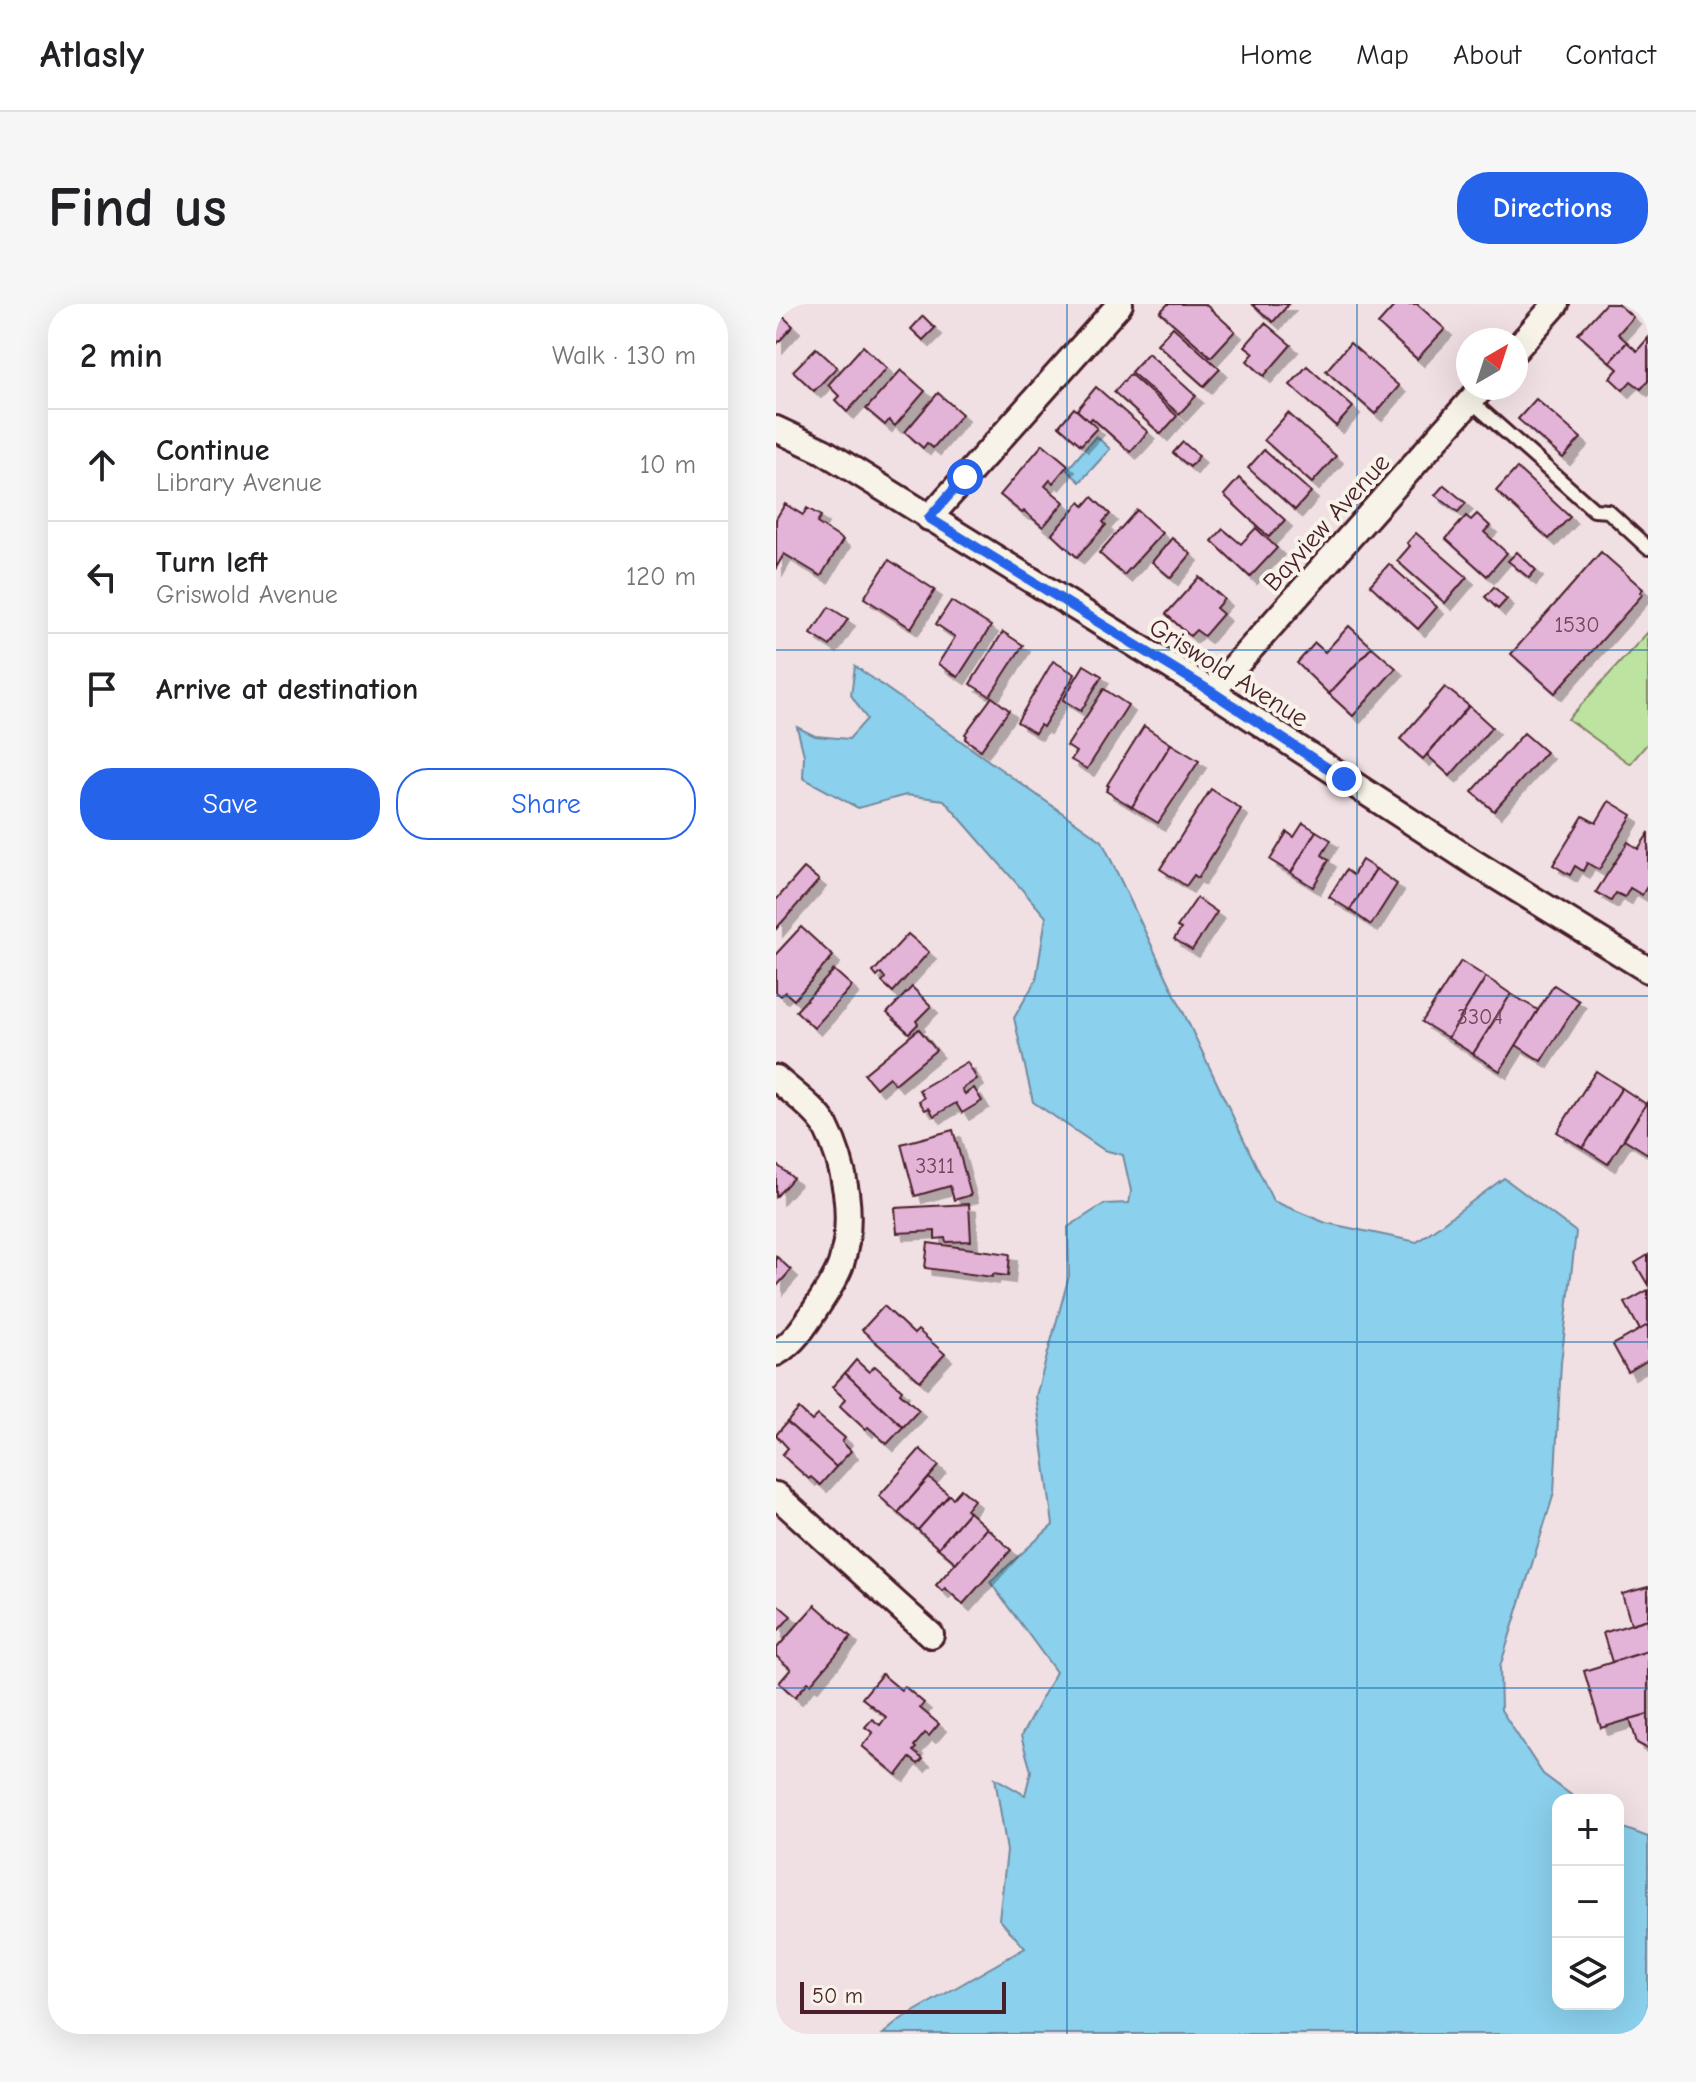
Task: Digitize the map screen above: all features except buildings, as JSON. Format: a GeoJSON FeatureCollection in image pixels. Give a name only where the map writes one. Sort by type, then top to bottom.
{"type":"FeatureCollection","features":[{"type":"Feature","properties":{"kind":"street"},"geometry":{"type":"LineString","coordinates":[[929,518],[1120,304]]}},
{"type":"Feature","properties":{"kind":"street"},"geometry":{"type":"LineString","coordinates":[[1528,336],[1556,304]]}},
{"type":"Feature","properties":{"kind":"street","name":"Bayview Avenue"},"geometry":{"type":"LineString","coordinates":[[1212,692],[1471,400]]}},
{"type":"Feature","properties":{"kind":"street","name":"Griswold Avenue"},"geometry":{"type":"LineString","coordinates":[[776,429],[823,451],[1212,692],[1473,862],[1648,970]]}},
{"type":"Feature","properties":{"kind":"street"},"geometry":{"type":"LineString","coordinates":[[776,1078],[823,1121],[838,1154],[845,1185],[847,1226],[841,1265],[826,1293],[793,1339],[776,1353]]}},
{"type":"Feature","properties":{"kind":"street"},"geometry":{"type":"LineString","coordinates":[[776,1495],[931,1635]]}},
{"type":"Feature","properties":{"kind":"lane"},"geometry":{"type":"LineString","coordinates":[[1482,400],[1594,510],[1608,511],[1648,548]]}},
{"type":"Feature","properties":{"kind":"green space"},"geometry":{"type":"Polygon","coordinates":[[[1648,632],[1648,743],[1630,764],[1568,719],[1648,632]]]}},
{"type":"Feature","properties":{"kind":"water"},"geometry":{"type":"Polygon","coordinates":[[[1096,436],[1110,449],[1080,482],[1067,470],[1096,436]]]}},
{"type":"Feature","properties":{"kind":"water"},"geometry":{"type":"Polygon","coordinates":[[[855,666],[1102,841],[1273,1201],[1326,1223],[1417,1242],[1504,1178],[1576,1232],[1561,1363],[1554,1493],[1500,1667],[1501,1710],[1543,1774],[1570,1794],[1552,1794],[1552,2010],[1624,2010],[1624,1828],[1648,1837],[1648,2034],[883,2034],[901,2019],[1025,1948],[999,1919],[1007,1851],[995,1778],[1025,1795],[1031,1771],[1021,1736],[1056,1672],[990,1582],[1053,1525],[1036,1396],[1069,1276],[1068,1227],[1104,1204],[1129,1203],[1131,1191],[1123,1155],[1104,1150],[1033,1102],[1014,1018],[1036,980],[1046,917],[944,800],[906,795],[858,808],[803,778],[804,755],[797,727],[815,736],[849,739],[867,719],[851,695],[855,666]]]}},
{"type":"Feature","properties":{"kind":"route"},"geometry":{"type":"LineString","coordinates":[[965,477],[929,518],[1212,692],[1344,779]]}}]}
